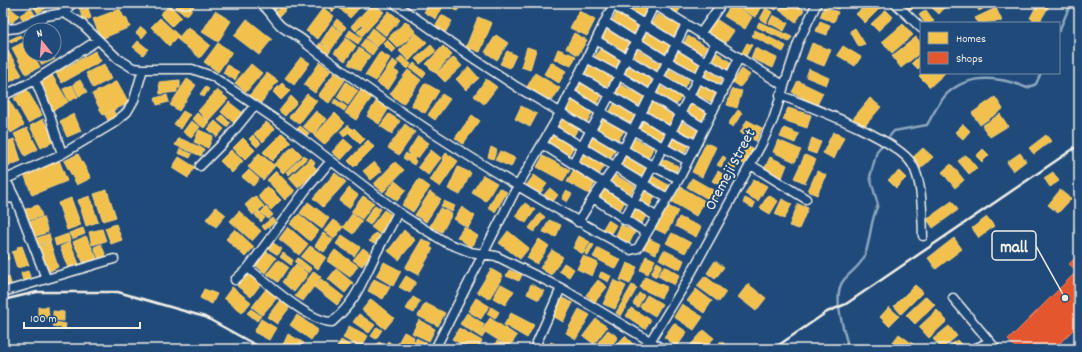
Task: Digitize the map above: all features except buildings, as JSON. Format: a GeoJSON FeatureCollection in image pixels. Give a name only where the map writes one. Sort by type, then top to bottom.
{"type":"FeatureCollection","features":[{"type":"Feature","properties":{"kind":"street"},"geometry":{"type":"LineString","coordinates":[[64,13],[72,3]]}},
{"type":"Feature","properties":{"kind":"street"},"geometry":{"type":"LineString","coordinates":[[259,3],[274,16],[280,25],[302,37],[312,48],[369,90],[516,187],[631,250],[638,248],[679,179],[739,58]]}},
{"type":"Feature","properties":{"kind":"street"},"geometry":{"type":"LineString","coordinates":[[394,3],[473,58],[560,113],[591,129],[652,166],[679,179]]}},
{"type":"Feature","properties":{"kind":"street"},"geometry":{"type":"LineString","coordinates":[[700,34],[722,3]]}},
{"type":"Feature","properties":{"kind":"street","name":"Oremeji Street"},"geometry":{"type":"LineString","coordinates":[[651,340],[684,286],[752,165],[773,120],[783,85],[798,43],[817,3]]}},
{"type":"Feature","properties":{"kind":"street"},"geometry":{"type":"LineString","coordinates":[[895,3],[920,27]]}},
{"type":"Feature","properties":{"kind":"street"},"geometry":{"type":"LineString","coordinates":[[435,349],[516,187],[552,129],[614,4],[730,77]]}},
{"type":"Feature","properties":{"kind":"street"},"geometry":{"type":"LineString","coordinates":[[573,163],[610,95],[626,58],[636,42],[653,4],[686,26],[783,85]]}},
{"type":"Feature","properties":{"kind":"street"},"geometry":{"type":"LineString","coordinates":[[5,28],[17,28],[46,16],[64,13],[81,23],[117,58],[133,68],[192,69],[212,76],[288,128],[330,162],[398,212],[447,243],[481,255],[496,256],[561,288],[651,340],[663,349]]}},
{"type":"Feature","properties":{"kind":"street"},"geometry":{"type":"LineString","coordinates":[[605,22],[667,61],[723,92]]}},
{"type":"Feature","properties":{"kind":"street"},"geometry":{"type":"LineString","coordinates":[[578,222],[615,166],[675,43],[686,26]]}},
{"type":"Feature","properties":{"kind":"street"},"geometry":{"type":"LineString","coordinates":[[3,96],[35,80],[98,40]]}},
{"type":"Feature","properties":{"kind":"street"},"geometry":{"type":"LineString","coordinates":[[596,40],[713,111]]}},
{"type":"Feature","properties":{"kind":"street"},"geometry":{"type":"LineString","coordinates":[[624,220],[663,148],[689,97],[696,78],[715,44]]}},
{"type":"Feature","properties":{"kind":"street"},"geometry":{"type":"LineString","coordinates":[[588,59],[618,75],[649,96],[704,128]]}},
{"type":"Feature","properties":{"kind":"street"},"geometry":{"type":"LineString","coordinates":[[46,278],[4,177],[62,154],[114,123],[127,112],[134,100],[143,69]]}},
{"type":"Feature","properties":{"kind":"street"},"geometry":{"type":"LineString","coordinates":[[579,76],[671,132],[696,144]]}},
{"type":"Feature","properties":{"kind":"street"},"geometry":{"type":"LineString","coordinates":[[35,80],[50,116],[62,154]]}},
{"type":"Feature","properties":{"kind":"street"},"geometry":{"type":"LineString","coordinates":[[570,93],[600,112],[688,161]]}},
{"type":"Feature","properties":{"kind":"street"},"geometry":{"type":"LineString","coordinates":[[780,95],[884,140],[896,148],[911,162],[917,174],[922,208],[922,236]]}},
{"type":"Feature","properties":{"kind":"street"},"geometry":{"type":"LineString","coordinates":[[200,166],[229,137],[255,105]]}},
{"type":"Feature","properties":{"kind":"street"},"geometry":{"type":"LineString","coordinates":[[552,129],[668,198]]}},
{"type":"Feature","properties":{"kind":"street"},"geometry":{"type":"LineString","coordinates":[[542,144],[657,216]]}},
{"type":"Feature","properties":{"kind":"street"},"geometry":{"type":"LineString","coordinates":[[235,280],[248,268],[305,190],[330,162]]}},
{"type":"Feature","properties":{"kind":"street"},"geometry":{"type":"LineString","coordinates":[[752,165],[806,199]]}},
{"type":"Feature","properties":{"kind":"street"},"geometry":{"type":"LineString","coordinates":[[3,199],[14,198]]}},
{"type":"Feature","properties":{"kind":"street"},"geometry":{"type":"LineString","coordinates":[[593,198],[624,220],[646,233]]}},
{"type":"Feature","properties":{"kind":"street"},"geometry":{"type":"LineString","coordinates":[[248,268],[310,315],[327,322],[332,322],[347,309],[358,293],[398,212]]}},
{"type":"Feature","properties":{"kind":"street"},"geometry":{"type":"LineString","coordinates":[[3,292],[46,278],[72,273],[114,259]]}},
{"type":"Feature","properties":{"kind":"street"},"geometry":{"type":"LineString","coordinates":[[534,349],[561,288]]}},
{"type":"Feature","properties":{"kind":"street"},"geometry":{"type":"LineString","coordinates":[[953,298],[996,349]]}},
{"type":"Feature","properties":{"kind":"street"},"geometry":{"type":"LineString","coordinates":[[974,349],[989,342]]}},
{"type":"Feature","properties":{"kind":"waterway"},"geometry":{"type":"LineString","coordinates":[[1060,29],[1071,3]]}},
{"type":"Feature","properties":{"kind":"waterway"},"geometry":{"type":"LineString","coordinates":[[849,349],[840,314],[840,287],[843,281],[861,262],[867,249],[873,217],[878,205],[870,177],[877,151],[894,131],[927,125],[943,98],[958,86],[977,79],[997,79],[1027,88],[1036,84],[1041,74]]}},
{"type":"Feature","properties":{"kind":"railway"},"geometry":{"type":"LineString","coordinates":[[773,349],[827,312],[846,304],[1079,145]]}},
{"type":"Feature","properties":{"kind":"railway"},"geometry":{"type":"LineString","coordinates":[[3,300],[37,292],[118,292],[205,317],[263,349]]}},
{"type":"Feature","properties":{"kind":"place","name":"mall"},"geometry":{"type":"Point","coordinates":[1065,298]}}]}
